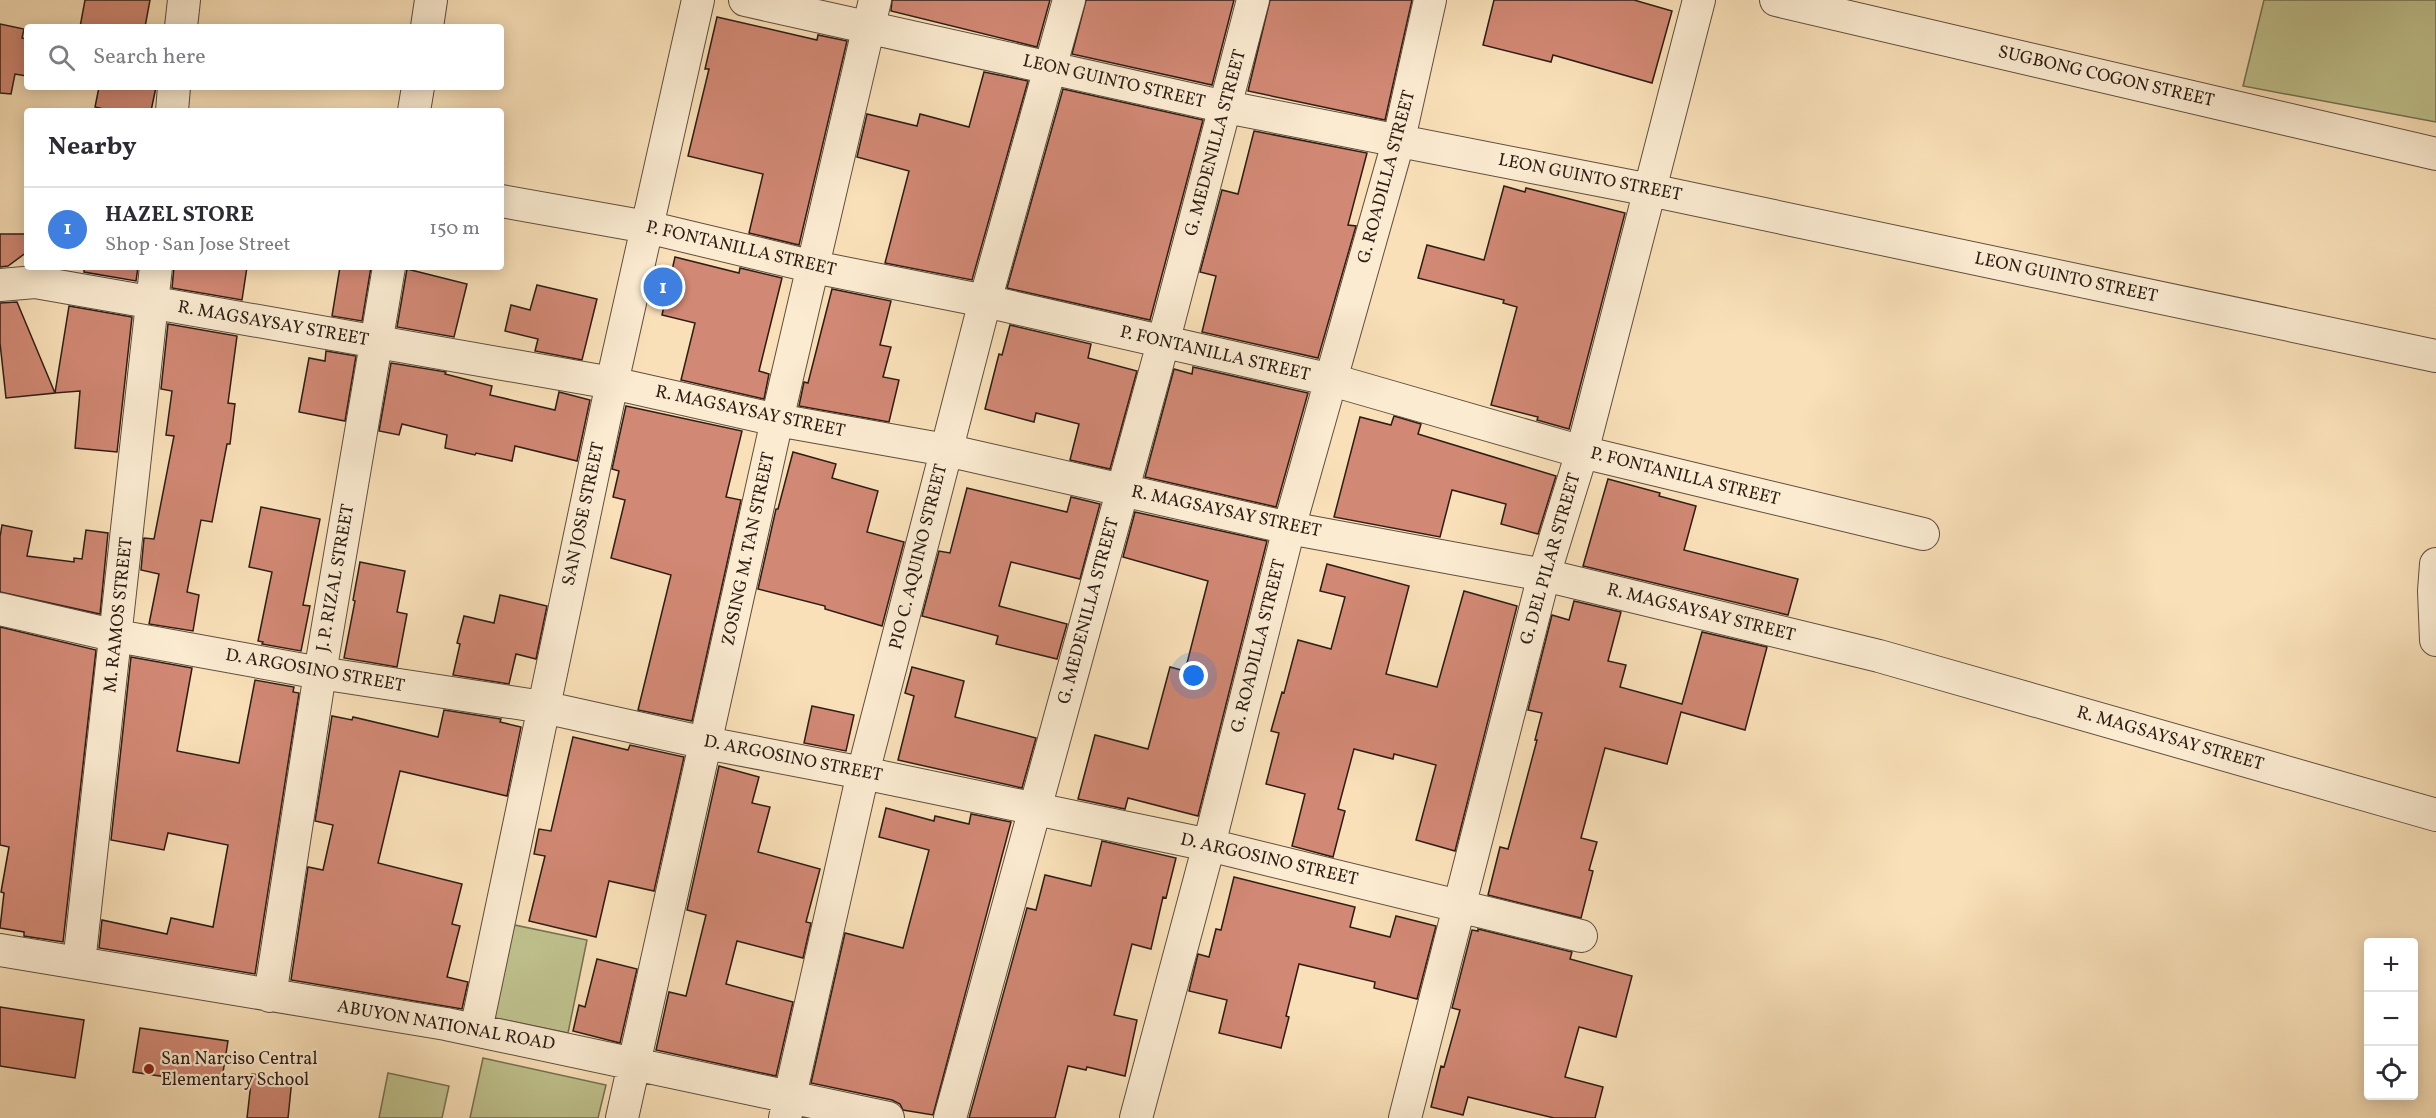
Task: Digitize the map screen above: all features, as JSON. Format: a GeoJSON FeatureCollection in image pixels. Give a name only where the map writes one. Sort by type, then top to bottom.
{"type":"FeatureCollection","features":[{"type":"Feature","properties":{"kind":"street"},"geometry":{"type":"LineString","coordinates":[[181,24],[184,0]]}},
{"type":"Feature","properties":{"kind":"street"},"geometry":{"type":"LineString","coordinates":[[427,24],[431,0]]}},
{"type":"Feature","properties":{"kind":"street","name":"SAN JOSE STREET"},"geometry":{"type":"LineString","coordinates":[[476,1030],[612,383],[698,0]]}},
{"type":"Feature","properties":{"kind":"street","name":"LEON GUINTO STREET"},"geometry":{"type":"LineString","coordinates":[[745,0],[872,13],[1051,67],[1226,107],[1399,139],[1650,190],[2436,356]]}},
{"type":"Feature","properties":{"kind":"street","name":"PIO C. AQUINO STREET"},"geometry":{"type":"LineString","coordinates":[[788,1107],[863,772],[985,301],[1069,0]]}},
{"type":"Feature","properties":{"kind":"street","name":"G. MEDENILLA STREET"},"geometry":{"type":"LineString","coordinates":[[950,1118],[1036,809],[1121,489],[1163,343],[1253,0]]}},
{"type":"Feature","properties":{"kind":"street","name":"G. ROADILLA STREET"},"geometry":{"type":"LineString","coordinates":[[1136,1118],[1209,845],[1289,528],[1399,139],[1430,0]]}},
{"type":"Feature","properties":{"kind":"street","name":"G. DEL PILAR STREET"},"geometry":{"type":"LineString","coordinates":[[1405,1118],[1544,575],[1582,452],[1699,0]]}},
{"type":"Feature","properties":{"kind":"street","name":"SUGBONG COGON STREET"},"geometry":{"type":"LineString","coordinates":[[1776,0],[2436,154]]}},
{"type":"Feature","properties":{"kind":"street","name":"ZOSING M. TAN STREET"},"geometry":{"type":"LineString","coordinates":[[622,1118],[777,420],[872,13]]}},
{"type":"Feature","properties":{"kind":"street"},"geometry":{"type":"LineString","coordinates":[[172,108],[174,90]]}},
{"type":"Feature","properties":{"kind":"street"},"geometry":{"type":"LineString","coordinates":[[414,108],[418,90]]}},
{"type":"Feature","properties":{"kind":"street","name":"P. FONTANILLA STREET"},"geometry":{"type":"LineString","coordinates":[[504,202],[647,227],[814,267],[985,301],[1332,380],[1582,452],[1923,534]]}},
{"type":"Feature","properties":{"kind":"street","name":"M. RAMOS STREET"},"geometry":{"type":"LineString","coordinates":[[80,963],[156,270]]}},
{"type":"Feature","properties":{"kind":"street","name":"J. P. RIZAL STREET"},"geometry":{"type":"LineString","coordinates":[[270,996],[320,673],[388,270]]}},
{"type":"Feature","properties":{"kind":"street","name":"R. MAGSAYSAY STREET"},"geometry":{"type":"LineString","coordinates":[[0,285],[35,282],[612,383],[777,420],[946,450],[1289,528],[1544,575],[1879,656],[2436,815]]}},
{"type":"Feature","properties":{"kind":"street"},"geometry":{"type":"LineString","coordinates":[[2436,564],[2434,591],[2436,640]]}},
{"type":"Feature","properties":{"kind":"street","name":"D. ARGOSINO STREET"},"geometry":{"type":"LineString","coordinates":[[0,609],[117,636],[320,673],[543,707],[706,743],[863,772],[1209,845],[1581,936]]}},
{"type":"Feature","properties":{"kind":"street","name":"ABUYON NATIONAL ROAD"},"geometry":{"type":"LineString","coordinates":[[0,950],[476,1030],[635,1063],[788,1107],[888,1118]]}},
{"type":"Feature","properties":{"kind":"green space"},"geometry":{"type":"Polygon","coordinates":[[[2264,0],[2436,0],[2436,122],[2243,86],[2264,0]]]}},
{"type":"Feature","properties":{"kind":"green space"},"geometry":{"type":"Polygon","coordinates":[[[505,923],[587,940],[568,1033],[486,1016],[505,923]]]}},
{"type":"Feature","properties":{"kind":"green space"},"geometry":{"type":"Polygon","coordinates":[[[483,1058],[606,1085],[598,1118],[470,1118],[483,1058]]]}},
{"type":"Feature","properties":{"kind":"green space"},"geometry":{"type":"Polygon","coordinates":[[[388,1073],[449,1086],[442,1118],[379,1118],[388,1073]]]}},
{"type":"Feature","properties":{"kind":"building"},"geometry":{"type":"Polygon","coordinates":[[[85,0],[150,0],[146,24],[81,24],[85,0]]]}},
{"type":"Feature","properties":{"kind":"building"},"geometry":{"type":"Polygon","coordinates":[[[892,0],[1050,0],[1037,47],[891,11],[892,0]]]}},
{"type":"Feature","properties":{"kind":"building"},"geometry":{"type":"Polygon","coordinates":[[[1086,0],[1234,0],[1212,85],[1072,54],[1086,0]]]}},
{"type":"Feature","properties":{"kind":"building"},"geometry":{"type":"Polygon","coordinates":[[[1270,0],[1412,0],[1385,120],[1248,91],[1270,0]]]}},
{"type":"Feature","properties":{"kind":"building"},"geometry":{"type":"Polygon","coordinates":[[[1494,0],[1634,0],[1672,11],[1652,83],[1553,55],[1551,62],[1483,45],[1494,0]]]}},
{"type":"Feature","properties":{"kind":"building"},"geometry":{"type":"Polygon","coordinates":[[[717,17],[817,40],[818,35],[847,41],[799,245],[749,233],[763,174],[688,156],[709,69],[705,69],[717,17]]]}},
{"type":"Feature","properties":{"kind":"building"},"geometry":{"type":"Polygon","coordinates":[[[0,24],[24,29],[22,38],[24,38],[24,76],[15,74],[11,94],[0,93],[0,24]]]}},
{"type":"Feature","properties":{"kind":"building"},"geometry":{"type":"Polygon","coordinates":[[[984,72],[1028,81],[972,280],[885,263],[909,171],[857,157],[867,114],[917,126],[920,114],[969,127],[984,72]]]}},
{"type":"Feature","properties":{"kind":"building"},"geometry":{"type":"Polygon","coordinates":[[[1063,89],[1203,120],[1150,320],[1007,288],[1063,89]]]}},
{"type":"Feature","properties":{"kind":"building"},"geometry":{"type":"Polygon","coordinates":[[[98,90],[155,90],[152,108],[95,107],[98,90]]]}},
{"type":"Feature","properties":{"kind":"building"},"geometry":{"type":"Polygon","coordinates":[[[1254,131],[1367,153],[1348,225],[1356,226],[1318,358],[1202,332],[1216,276],[1200,272],[1222,190],[1238,194],[1254,131]]]}},
{"type":"Feature","properties":{"kind":"building"},"geometry":{"type":"Polygon","coordinates":[[[1504,186],[1525,192],[1526,188],[1625,213],[1569,429],[1537,420],[1538,417],[1491,405],[1517,307],[1503,303],[1504,300],[1418,278],[1427,245],[1484,260],[1504,186]]]}},
{"type":"Feature","properties":{"kind":"building"},"geometry":{"type":"Polygon","coordinates":[[[0,234],[24,234],[24,254],[8,266],[0,267],[0,234]]]}},
{"type":"Feature","properties":{"kind":"building"},"geometry":{"type":"Polygon","coordinates":[[[675,257],[739,273],[740,268],[782,278],[759,371],[769,374],[764,399],[681,380],[695,323],[662,315],[675,257]]]}},
{"type":"Feature","properties":{"kind":"building"},"geometry":{"type":"Polygon","coordinates":[[[84,270],[138,270],[136,281],[84,272],[84,270]]]}},
{"type":"Feature","properties":{"kind":"building"},"geometry":{"type":"Polygon","coordinates":[[[174,270],[247,270],[242,300],[172,288],[174,270]]]}},
{"type":"Feature","properties":{"kind":"building"},"geometry":{"type":"Polygon","coordinates":[[[340,270],[370,270],[362,321],[332,316],[340,270]]]}},
{"type":"Feature","properties":{"kind":"building"},"geometry":{"type":"Polygon","coordinates":[[[407,270],[467,284],[454,337],[397,327],[407,270]]]}},
{"type":"Feature","properties":{"kind":"building"},"geometry":{"type":"Polygon","coordinates":[[[537,285],[597,299],[582,360],[535,351],[538,339],[505,331],[511,305],[530,310],[537,285]]]}},
{"type":"Feature","properties":{"kind":"building"},"geometry":{"type":"Polygon","coordinates":[[[832,289],[891,301],[880,345],[891,347],[883,377],[899,380],[889,422],[799,406],[804,382],[808,383],[832,289]]]}},
{"type":"Feature","properties":{"kind":"building"},"geometry":{"type":"Polygon","coordinates":[[[17,302],[55,393],[6,398],[0,343],[0,303],[17,302]]]}},
{"type":"Feature","properties":{"kind":"building"},"geometry":{"type":"Polygon","coordinates":[[[69,306],[132,317],[117,452],[75,448],[80,391],[55,393],[69,306]]]}},
{"type":"Feature","properties":{"kind":"building"},"geometry":{"type":"Polygon","coordinates":[[[168,324],[237,336],[228,403],[235,404],[230,444],[227,444],[212,522],[201,520],[187,592],[199,595],[193,631],[149,624],[159,574],[141,570],[144,538],[154,539],[174,436],[166,435],[172,391],[161,389],[168,324]]]}},
{"type":"Feature","properties":{"kind":"building"},"geometry":{"type":"Polygon","coordinates":[[[1010,325],[1091,344],[1088,358],[1137,371],[1110,469],[1070,460],[1079,424],[1036,413],[1034,422],[985,409],[999,354],[1002,355],[1010,325]]]}},
{"type":"Feature","properties":{"kind":"building"},"geometry":{"type":"Polygon","coordinates":[[[326,351],[356,356],[345,421],[299,412],[309,358],[325,361],[326,351]]]}},
{"type":"Feature","properties":{"kind":"building"},"geometry":{"type":"Polygon","coordinates":[[[391,363],[446,372],[445,374],[492,386],[490,395],[555,410],[559,392],[590,400],[577,461],[515,446],[512,461],[476,453],[475,455],[445,448],[447,435],[402,424],[399,435],[379,431],[391,363]]]}},
{"type":"Feature","properties":{"kind":"building"},"geometry":{"type":"Polygon","coordinates":[[[1193,367],[1308,393],[1276,507],[1145,477],[1174,369],[1192,374],[1193,367]]]}},
{"type":"Feature","properties":{"kind":"building"},"geometry":{"type":"Polygon","coordinates":[[[626,406],[742,431],[726,497],[741,500],[692,721],[638,710],[671,575],[611,558],[625,500],[613,497],[619,471],[612,469],[626,406]]]}},
{"type":"Feature","properties":{"kind":"building"},"geometry":{"type":"Polygon","coordinates":[[[1394,416],[1421,424],[1418,434],[1556,476],[1538,534],[1501,524],[1506,504],[1452,490],[1440,537],[1334,517],[1360,417],[1391,425],[1394,416]]]}},
{"type":"Feature","properties":{"kind":"building"},"geometry":{"type":"Polygon","coordinates":[[[793,452],[836,464],[832,478],[878,491],[867,532],[904,542],[882,626],[825,609],[825,606],[758,589],[776,509],[778,509],[793,452]]]}},
{"type":"Feature","properties":{"kind":"building"},"geometry":{"type":"Polygon","coordinates":[[[1608,479],[1660,493],[1659,496],[1696,506],[1684,550],[1798,579],[1788,615],[1583,566],[1608,479]]]}},
{"type":"Feature","properties":{"kind":"building"},"geometry":{"type":"Polygon","coordinates":[[[967,488],[1067,512],[1071,497],[1100,504],[1080,579],[1011,562],[999,606],[1067,624],[1057,659],[996,644],[998,636],[922,616],[939,551],[950,553],[967,488]]]}},
{"type":"Feature","properties":{"kind":"building"},"geometry":{"type":"Polygon","coordinates":[[[261,507],[320,519],[303,605],[310,606],[301,651],[262,644],[263,642],[258,641],[272,572],[249,567],[261,507]]]}},
{"type":"Feature","properties":{"kind":"building"},"geometry":{"type":"Polygon","coordinates":[[[1135,512],[1267,541],[1198,816],[1128,798],[1125,809],[1078,799],[1095,735],[1148,749],[1170,667],[1185,671],[1208,581],[1123,557],[1135,512]]]}},
{"type":"Feature","properties":{"kind":"building"},"geometry":{"type":"Polygon","coordinates":[[[2,525],[32,531],[27,556],[74,562],[74,558],[82,559],[86,530],[108,533],[100,614],[0,592],[2,525]]]}},
{"type":"Feature","properties":{"kind":"building"},"geometry":{"type":"Polygon","coordinates":[[[360,562],[405,571],[397,612],[407,614],[397,667],[344,658],[360,562]]]}},
{"type":"Feature","properties":{"kind":"building"},"geometry":{"type":"Polygon","coordinates":[[[1327,564],[1409,586],[1386,674],[1437,687],[1464,591],[1517,606],[1455,851],[1416,840],[1436,765],[1394,754],[1393,759],[1354,749],[1338,809],[1345,811],[1333,857],[1292,846],[1305,794],[1266,784],[1279,733],[1271,731],[1298,640],[1331,649],[1345,597],[1320,591],[1327,564]]]}},
{"type":"Feature","properties":{"kind":"building"},"geometry":{"type":"Polygon","coordinates":[[[500,595],[547,606],[536,659],[516,654],[509,684],[453,675],[460,644],[457,643],[464,616],[494,623],[500,595]]]}},
{"type":"Feature","properties":{"kind":"building"},"geometry":{"type":"Polygon","coordinates":[[[1574,601],[1621,612],[1608,661],[1626,665],[1620,687],[1682,704],[1702,632],[1767,647],[1745,730],[1681,712],[1667,764],[1605,748],[1581,838],[1597,842],[1589,870],[1593,871],[1581,918],[1488,895],[1500,847],[1508,849],[1537,740],[1535,740],[1542,713],[1528,710],[1552,615],[1569,620],[1574,601]]]}},
{"type":"Feature","properties":{"kind":"building"},"geometry":{"type":"Polygon","coordinates":[[[0,627],[96,650],[63,942],[24,936],[24,932],[0,928],[4,893],[1,892],[9,847],[0,845],[0,627]]]}},
{"type":"Feature","properties":{"kind":"building"},"geometry":{"type":"Polygon","coordinates":[[[131,657],[192,668],[177,751],[239,763],[255,680],[294,687],[293,692],[299,693],[255,974],[99,948],[102,920],[167,934],[171,918],[213,927],[228,845],[168,833],[164,850],[111,840],[131,657]]]}},
{"type":"Feature","properties":{"kind":"building"},"geometry":{"type":"Polygon","coordinates":[[[912,667],[964,681],[955,717],[1036,738],[1022,788],[898,760],[914,696],[905,693],[912,667]]]}},
{"type":"Feature","properties":{"kind":"building"},"geometry":{"type":"Polygon","coordinates":[[[812,706],[854,715],[846,751],[804,743],[812,706]]]}},
{"type":"Feature","properties":{"kind":"building"},"geometry":{"type":"Polygon","coordinates":[[[444,710],[501,719],[500,722],[521,727],[507,796],[400,771],[378,863],[462,884],[452,924],[460,926],[447,977],[468,982],[462,1009],[291,980],[308,867],[323,870],[333,825],[315,821],[332,716],[352,720],[353,717],[438,737],[444,710]]]}},
{"type":"Feature","properties":{"kind":"building"},"geometry":{"type":"Polygon","coordinates":[[[573,737],[628,750],[630,745],[684,757],[654,891],[609,881],[596,937],[529,921],[545,856],[534,854],[539,829],[551,831],[573,737]]]}},
{"type":"Feature","properties":{"kind":"building"},"geometry":{"type":"Polygon","coordinates":[[[719,766],[759,777],[752,803],[770,807],[758,852],[820,869],[806,922],[811,923],[803,958],[737,941],[726,984],[793,1002],[776,1076],[656,1050],[669,992],[686,996],[706,915],[687,910],[719,766]]]}},
{"type":"Feature","properties":{"kind":"building"},"geometry":{"type":"Polygon","coordinates":[[[886,808],[934,821],[935,816],[969,824],[971,814],[1011,822],[933,1115],[903,1110],[900,1104],[892,1100],[811,1083],[845,933],[903,948],[929,850],[879,837],[886,808]]]}},
{"type":"Feature","properties":{"kind":"building"},"geometry":{"type":"Polygon","coordinates":[[[1102,841],[1176,858],[1166,898],[1163,897],[1151,949],[1132,944],[1114,1015],[1137,1020],[1125,1076],[1087,1067],[1086,1070],[1068,1066],[1055,1118],[969,1118],[1027,908],[1036,910],[1045,875],[1091,886],[1102,841]]]}},
{"type":"Feature","properties":{"kind":"building"},"geometry":{"type":"Polygon","coordinates":[[[1234,877],[1355,907],[1350,927],[1390,937],[1396,916],[1436,926],[1417,999],[1374,988],[1375,982],[1299,964],[1286,1016],[1289,1017],[1281,1048],[1219,1033],[1227,1000],[1189,991],[1198,954],[1209,957],[1216,929],[1221,930],[1234,877]]]}},
{"type":"Feature","properties":{"kind":"building"},"geometry":{"type":"Polygon","coordinates":[[[1478,929],[1572,952],[1570,959],[1632,976],[1616,1037],[1579,1027],[1565,1077],[1603,1087],[1595,1118],[1554,1118],[1468,1097],[1463,1115],[1431,1107],[1441,1066],[1444,1067],[1460,1010],[1452,1008],[1472,930],[1478,931],[1478,929]]]}},
{"type":"Feature","properties":{"kind":"building"},"geometry":{"type":"Polygon","coordinates":[[[597,959],[637,969],[620,1043],[573,1031],[579,1005],[585,1007],[597,959]]]}},
{"type":"Feature","properties":{"kind":"building"},"geometry":{"type":"Polygon","coordinates":[[[0,1007],[84,1020],[75,1078],[0,1066],[0,1007]]]}},
{"type":"Feature","properties":{"kind":"building"},"geometry":{"type":"Polygon","coordinates":[[[140,1028],[228,1041],[221,1085],[133,1072],[140,1028]]]}},
{"type":"Feature","properties":{"kind":"building"},"geometry":{"type":"Polygon","coordinates":[[[252,1074],[292,1079],[288,1118],[247,1118],[252,1074]]]}},
{"type":"Feature","properties":{"kind":"place","name":"HAZEL STORE"},"geometry":{"type":"Point","coordinates":[663,287]}},
{"type":"Feature","properties":{"kind":"place","name":"San Narciso Central Elementary School"},"geometry":{"type":"Point","coordinates":[149,1069]}}]}
